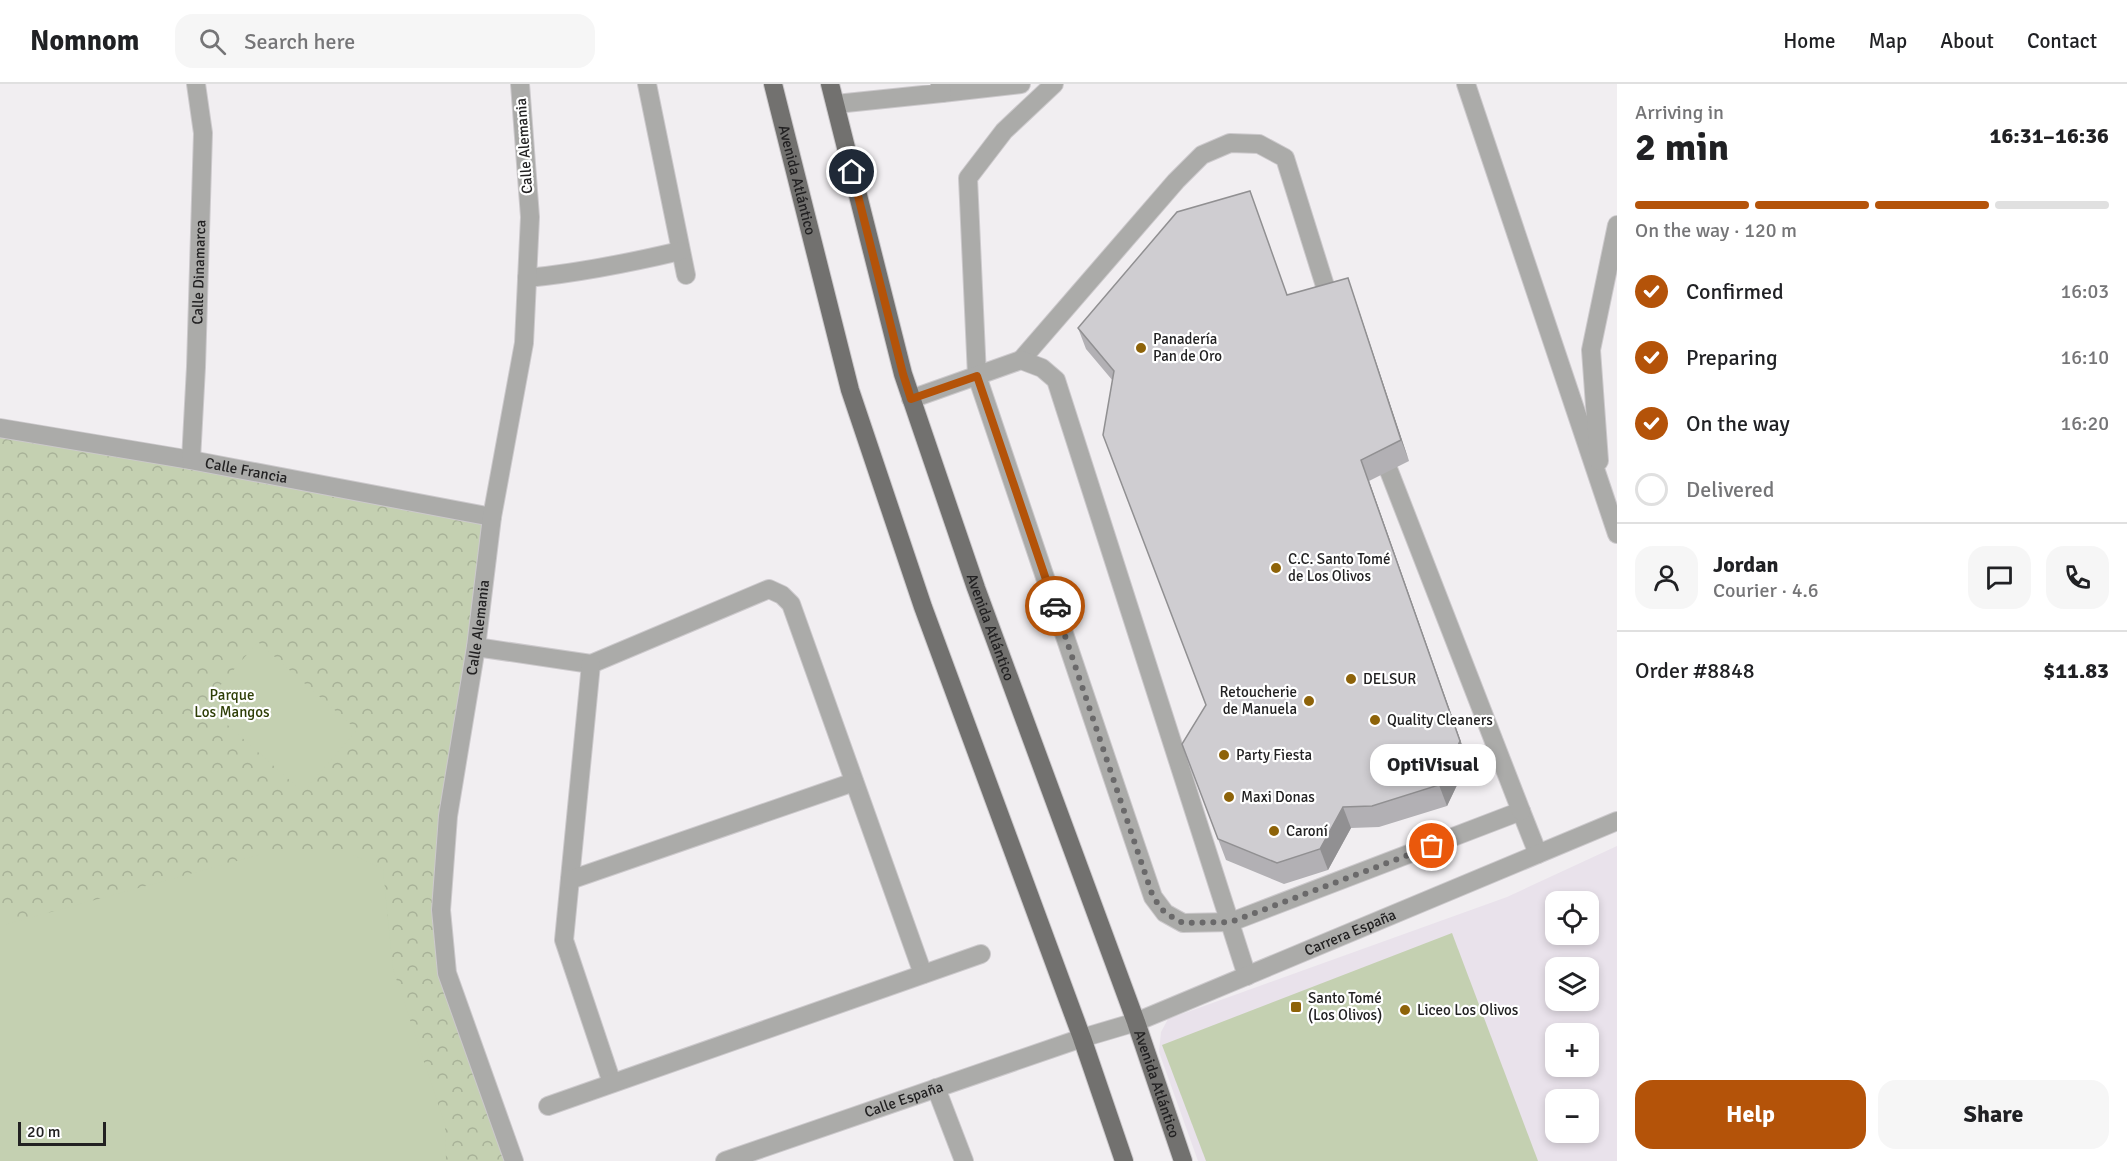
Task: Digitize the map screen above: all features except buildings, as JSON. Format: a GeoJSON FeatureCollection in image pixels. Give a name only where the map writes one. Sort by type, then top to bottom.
{"type":"FeatureCollection","features":[{"type":"Feature","properties":{"kind":"main road","name":"Avenida Atlántico"},"geometry":{"type":"LineString","coordinates":[[773,84],[849,390],[923,606],[1082,1038],[1124,1161]]}},
{"type":"Feature","properties":{"kind":"main road","name":"Avenida Atlántico"},"geometry":{"type":"LineString","coordinates":[[831,84],[911,399],[976,588],[1136,1022],[1183,1161]]}},
{"type":"Feature","properties":{"kind":"street","name":"Calle Dinamarca"},"geometry":{"type":"LineString","coordinates":[[191,460],[203,133],[196,84]]}},
{"type":"Feature","properties":{"kind":"street","name":"Calle Alemania"},"geometry":{"type":"LineString","coordinates":[[514,1161],[447,973],[441,910],[448,816],[476,647],[492,518],[524,343],[530,217],[520,84]]}},
{"type":"Feature","properties":{"kind":"street"},"geometry":{"type":"LineString","coordinates":[[647,84],[686,275]]}},
{"type":"Feature","properties":{"kind":"street"},"geometry":{"type":"LineString","coordinates":[[836,104],[941,88],[1021,84]]}},
{"type":"Feature","properties":{"kind":"street"},"geometry":{"type":"LineString","coordinates":[[1054,84],[1004,131],[968,178],[977,376],[1153,897],[1165,913],[1183,923],[1231,922],[1521,811]]}},
{"type":"Feature","properties":{"kind":"street"},"geometry":{"type":"LineString","coordinates":[[1466,84],[1617,534]]}},
{"type":"Feature","properties":{"kind":"street"},"geometry":{"type":"LineString","coordinates":[[911,399],[1021,360],[1176,181],[1202,155],[1230,144],[1259,144],[1285,158],[1331,305]]}},
{"type":"Feature","properties":{"kind":"street"},"geometry":{"type":"LineString","coordinates":[[1600,487],[1591,350],[1617,225]]}},
{"type":"Feature","properties":{"kind":"street"},"geometry":{"type":"LineString","coordinates":[[527,278],[621,265],[680,251]]}},
{"type":"Feature","properties":{"kind":"street"},"geometry":{"type":"LineString","coordinates":[[1021,360],[1042,368],[1056,380],[1247,976]]}},
{"type":"Feature","properties":{"kind":"street","name":"Calle Francia"},"geometry":{"type":"LineString","coordinates":[[0,428],[191,460],[492,518]]}},
{"type":"Feature","properties":{"kind":"street"},"geometry":{"type":"LineString","coordinates":[[1389,471],[1538,854]]}},
{"type":"Feature","properties":{"kind":"street"},"geometry":{"type":"LineString","coordinates":[[476,647],[591,664],[769,589],[782,595],[791,604],[923,974]]}},
{"type":"Feature","properties":{"kind":"street"},"geometry":{"type":"LineString","coordinates":[[591,664],[564,940],[612,1083]]}},
{"type":"Feature","properties":{"kind":"street"},"geometry":{"type":"LineString","coordinates":[[570,880],[854,782]]}},
{"type":"Feature","properties":{"kind":"street","name":"Carrera España"},"geometry":{"type":"LineString","coordinates":[[1082,1038],[1136,1022],[1617,821]]}},
{"type":"Feature","properties":{"kind":"street"},"geometry":{"type":"LineString","coordinates":[[548,1106],[981,954]]}},
{"type":"Feature","properties":{"kind":"street","name":"Calle España"},"geometry":{"type":"LineString","coordinates":[[725,1161],[1082,1038]]}},
{"type":"Feature","properties":{"kind":"street"},"geometry":{"type":"LineString","coordinates":[[936,1088],[964,1161]]}},
{"type":"Feature","properties":{"kind":"shaded area","name":"Liceo Los Olivos"},"geometry":{"type":"Polygon","coordinates":[[[1617,846],[1617,1161],[1198,1161],[1159,1052],[1161,1032],[1168,1019],[1507,897],[1617,846]]]}},
{"type":"Feature","properties":{"kind":"green space","name":"Parque Los Mangos"},"geometry":{"type":"Polygon","coordinates":[[[0,428],[492,517],[448,816],[447,973],[514,1161],[0,1161],[0,428]]]}},
{"type":"Feature","properties":{"kind":"green space"},"geometry":{"type":"Polygon","coordinates":[[[258,642],[357,730],[303,792],[204,704],[258,642]]]}},
{"type":"Feature","properties":{"kind":"green space"},"geometry":{"type":"Polygon","coordinates":[[[262,854],[351,854],[383,869],[393,969],[445,1125],[446,1161],[0,1161],[0,926],[262,854]]]}},
{"type":"Feature","properties":{"kind":"green space"},"geometry":{"type":"Polygon","coordinates":[[[1452,933],[1538,1161],[1206,1161],[1162,1045],[1452,933]]]}},
{"type":"Feature","properties":{"kind":"way so far"},"geometry":{"type":"LineString","coordinates":[[1055,606],[1153,897],[1165,913],[1183,923],[1231,922],[1432,846]]}},
{"type":"Feature","properties":{"kind":"place","name":"Panadería Pan de Oro"},"geometry":{"type":"Point","coordinates":[1141,348]}},
{"type":"Feature","properties":{"kind":"place","name":"C.C. Santo Tomé de Los Olivos"},"geometry":{"type":"Point","coordinates":[1276,568]}},
{"type":"Feature","properties":{"kind":"place","name":"DELSUR"},"geometry":{"type":"Point","coordinates":[1351,679]}},
{"type":"Feature","properties":{"kind":"place","name":"Retoucherie de Manuela"},"geometry":{"type":"Point","coordinates":[1309,701]}},
{"type":"Feature","properties":{"kind":"place","name":"Quality Cleaners"},"geometry":{"type":"Point","coordinates":[1375,720]}},
{"type":"Feature","properties":{"kind":"place","name":"Party Fiesta"},"geometry":{"type":"Point","coordinates":[1224,755]}},
{"type":"Feature","properties":{"kind":"place","name":"Maxi Donas"},"geometry":{"type":"Point","coordinates":[1229,797]}},
{"type":"Feature","properties":{"kind":"place","name":"Caroní"},"geometry":{"type":"Point","coordinates":[1274,831]}},
{"type":"Feature","properties":{"kind":"place","name":"OptiVisual"},"geometry":{"type":"Point","coordinates":[1432,846]}},
{"type":"Feature","properties":{"kind":"place","name":"Santo Tomé (Los Olivos)"},"geometry":{"type":"Point","coordinates":[1296,1007]}},
{"type":"Feature","properties":{"kind":"place","name":"Liceo Los Olivos"},"geometry":{"type":"Point","coordinates":[1405,1010]}},
{"type":"Feature","properties":{"kind":"route"},"geometry":{"type":"LineString","coordinates":[[852,172],[911,399],[977,376],[1055,606]]}}]}
